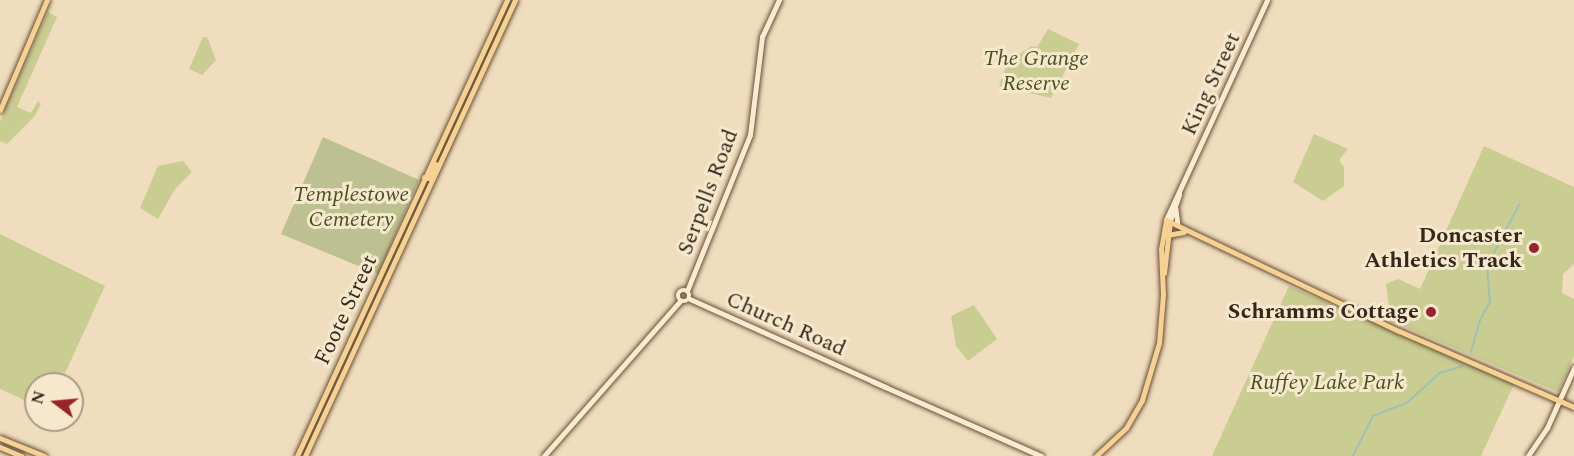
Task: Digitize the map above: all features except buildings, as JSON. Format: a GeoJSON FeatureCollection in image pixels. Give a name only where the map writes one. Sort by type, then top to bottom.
{"type":"FeatureCollection","features":[{"type":"Feature","properties":{"kind":"main road"},"geometry":{"type":"LineString","coordinates":[[0,110],[49,0]]}},
{"type":"Feature","properties":{"kind":"main road","name":"Foote Street"},"geometry":{"type":"LineString","coordinates":[[297,456],[507,0]]}},
{"type":"Feature","properties":{"kind":"main road","name":"Foote Street"},"geometry":{"type":"LineString","coordinates":[[305,456],[515,0]]}},
{"type":"Feature","properties":{"kind":"main road"},"geometry":{"type":"LineString","coordinates":[[442,139],[449,142]]}},
{"type":"Feature","properties":{"kind":"main road"},"geometry":{"type":"LineString","coordinates":[[424,177],[428,178],[441,159]]}},
{"type":"Feature","properties":{"kind":"main road"},"geometry":{"type":"LineString","coordinates":[[1168,223],[1178,225],[1300,284],[1574,407]]}},
{"type":"Feature","properties":{"kind":"main road"},"geometry":{"type":"LineString","coordinates":[[1168,223],[1226,249]]}},
{"type":"Feature","properties":{"kind":"main road","name":"King Street"},"geometry":{"type":"LineString","coordinates":[[1096,456],[1126,428],[1144,395],[1160,335],[1168,223]]}},
{"type":"Feature","properties":{"kind":"main road","name":"King Street"},"geometry":{"type":"LineString","coordinates":[[1163,296],[1161,249],[1168,223]]}},
{"type":"Feature","properties":{"kind":"main road"},"geometry":{"type":"LineString","coordinates":[[1167,235],[1184,232]]}},
{"type":"Feature","properties":{"kind":"main road"},"geometry":{"type":"LineString","coordinates":[[347,346],[354,349]]}},
{"type":"Feature","properties":{"kind":"main road"},"geometry":{"type":"LineString","coordinates":[[0,438],[44,456]]}},
{"type":"Feature","properties":{"kind":"main road"},"geometry":{"type":"LineString","coordinates":[[0,447],[21,456]]}},
{"type":"Feature","properties":{"kind":"street","name":"Serpells Road"},"geometry":{"type":"LineString","coordinates":[[680,300],[679,293],[687,291],[750,135],[762,37],[779,0]]}},
{"type":"Feature","properties":{"kind":"street","name":"King Street"},"geometry":{"type":"LineString","coordinates":[[1168,223],[1184,181],[1267,0]]}},
{"type":"Feature","properties":{"kind":"street","name":"King Street"},"geometry":{"type":"LineString","coordinates":[[1168,223],[1184,181]]}},
{"type":"Feature","properties":{"kind":"street"},"geometry":{"type":"LineString","coordinates":[[1178,225],[1176,215],[1180,192]]}},
{"type":"Feature","properties":{"kind":"street"},"geometry":{"type":"LineString","coordinates":[[544,456],[680,300],[690,299],[687,291]]}},
{"type":"Feature","properties":{"kind":"street","name":"Church Road"},"geometry":{"type":"LineString","coordinates":[[690,299],[1041,456]]}},
{"type":"Feature","properties":{"kind":"street"},"geometry":{"type":"LineString","coordinates":[[1528,456],[1574,368]]}},
{"type":"Feature","properties":{"kind":"green space"},"geometry":{"type":"Polygon","coordinates":[[[48,12],[57,17],[17,107],[31,113],[38,101],[41,104],[34,117],[7,144],[0,141],[0,121],[48,12]]]}},
{"type":"Feature","properties":{"kind":"green space","name":"The Grange Reserve"},"geometry":{"type":"Polygon","coordinates":[[[1048,29],[1079,44],[1051,98],[999,86],[1007,63],[1031,46],[1037,47],[1048,29]]]}},
{"type":"Feature","properties":{"kind":"green space"},"geometry":{"type":"Polygon","coordinates":[[[203,37],[207,37],[216,60],[202,75],[189,69],[203,37]]]}},
{"type":"Feature","properties":{"kind":"green space"},"geometry":{"type":"Polygon","coordinates":[[[1314,134],[1348,149],[1339,160],[1344,167],[1344,186],[1323,201],[1293,182],[1314,134]]]}},
{"type":"Feature","properties":{"kind":"green space","name":"Templestowe Cemetery"},"geometry":{"type":"Polygon","coordinates":[[[323,137],[419,180],[378,274],[281,234],[323,137]]]}},
{"type":"Feature","properties":{"kind":"green space"},"geometry":{"type":"Polygon","coordinates":[[[1484,146],[1574,187],[1574,264],[1563,274],[1562,293],[1574,299],[1574,356],[1558,392],[1391,321],[1386,284],[1398,279],[1420,289],[1484,146]]]}},
{"type":"Feature","properties":{"kind":"green space"},"geometry":{"type":"Polygon","coordinates":[[[183,161],[192,172],[175,189],[158,219],[140,208],[158,166],[183,161]]]}},
{"type":"Feature","properties":{"kind":"green space"},"geometry":{"type":"Polygon","coordinates":[[[0,234],[105,286],[66,372],[24,372],[24,400],[0,389],[0,234]]]}},
{"type":"Feature","properties":{"kind":"green space","name":"Ruffey Lake Park"},"geometry":{"type":"Polygon","coordinates":[[[1289,286],[1514,384],[1481,456],[1212,456],[1289,286]]]}},
{"type":"Feature","properties":{"kind":"green space"},"geometry":{"type":"Polygon","coordinates":[[[974,305],[997,339],[968,361],[956,346],[951,316],[974,305]]]}},
{"type":"Feature","properties":{"kind":"waterway"},"geometry":{"type":"LineString","coordinates":[[1471,352],[1480,320],[1490,302],[1487,266],[1519,205]]}},
{"type":"Feature","properties":{"kind":"waterway"},"geometry":{"type":"LineString","coordinates":[[1353,456],[1373,416],[1407,403],[1440,373],[1463,366]]}},
{"type":"Feature","properties":{"kind":"place","name":"Doncaster Athletics Track"},"geometry":{"type":"Point","coordinates":[1534,248]}},
{"type":"Feature","properties":{"kind":"place","name":"Schramms Cottage"},"geometry":{"type":"Point","coordinates":[1431,312]}}]}
